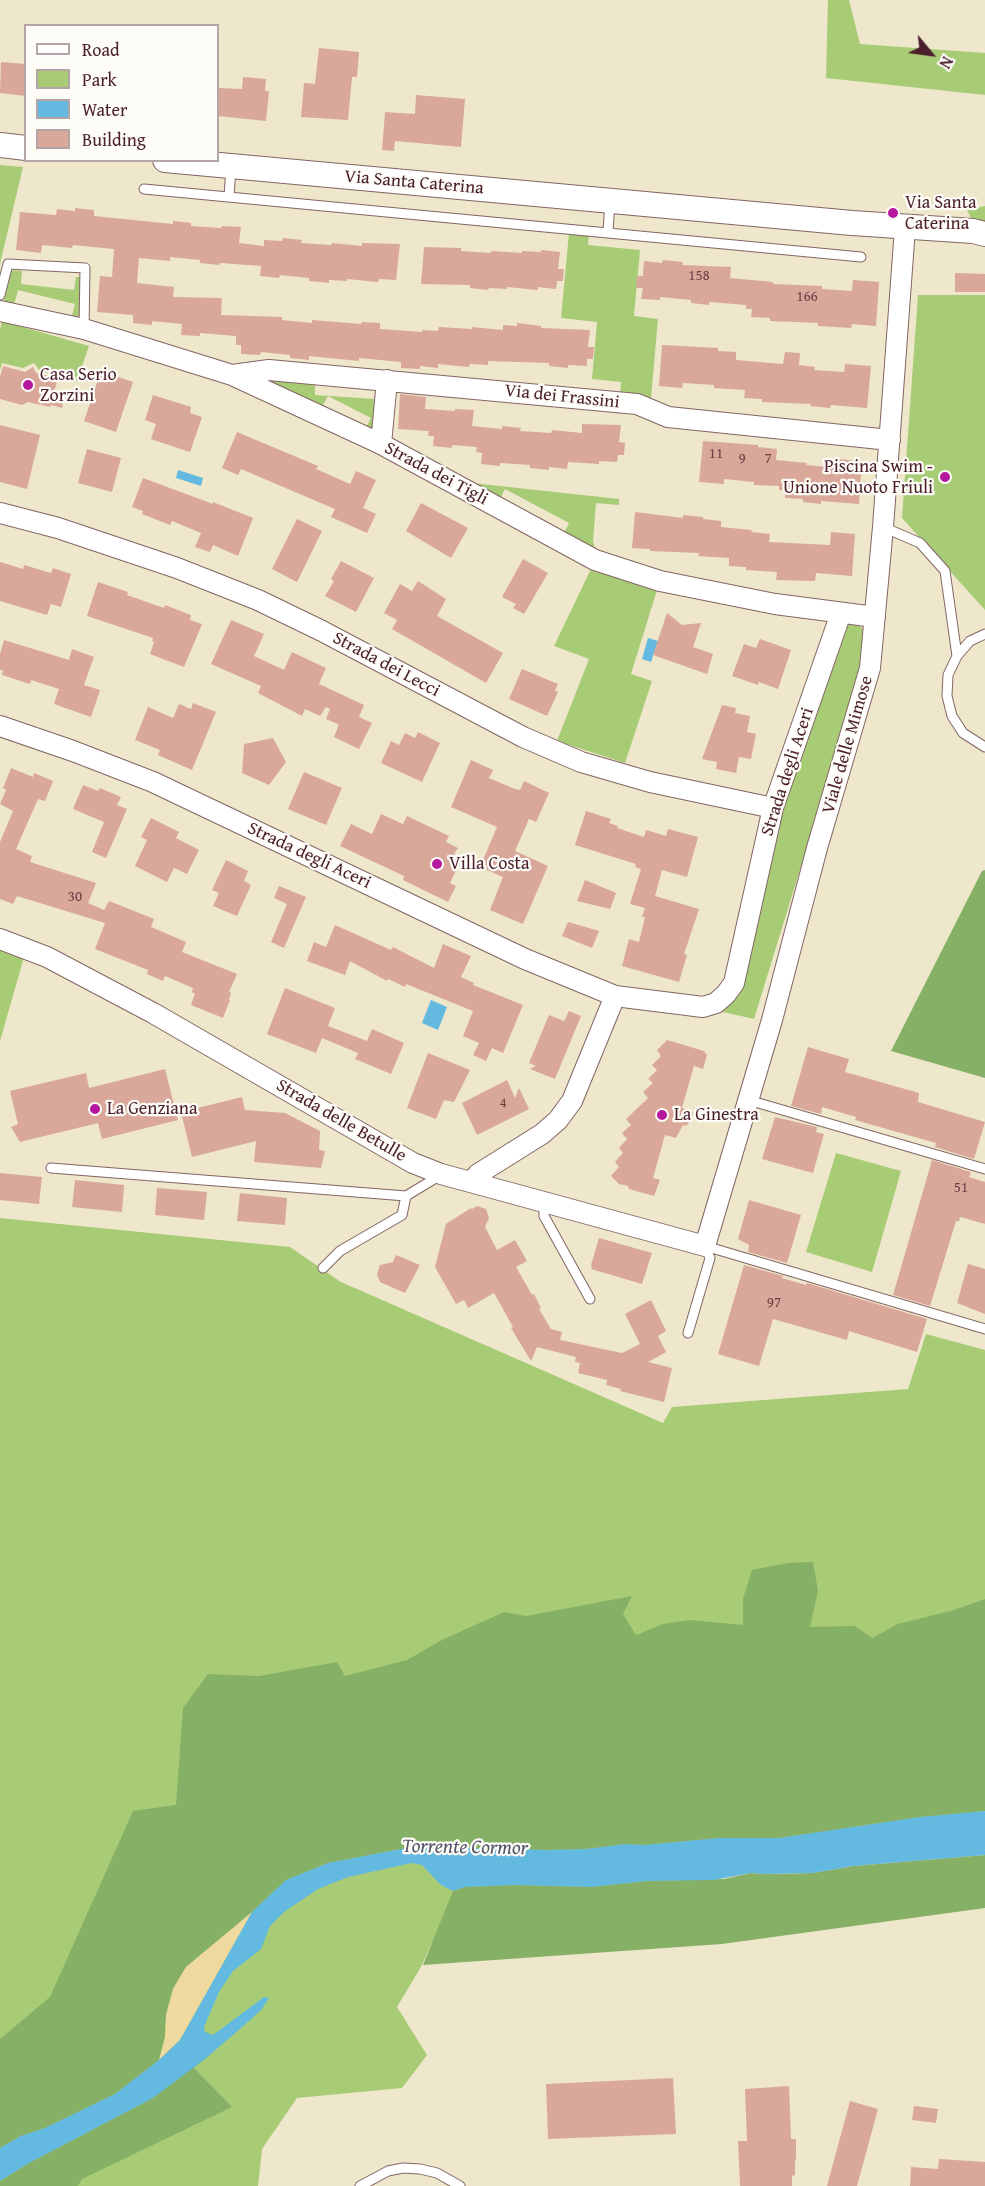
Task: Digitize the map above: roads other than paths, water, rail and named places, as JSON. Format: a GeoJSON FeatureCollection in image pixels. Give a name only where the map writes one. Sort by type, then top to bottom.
{"type":"FeatureCollection","features":[{"type":"Feature","properties":{"kind":"street"},"geometry":{"type":"LineString","coordinates":[[0,145],[24,148]]}},
{"type":"Feature","properties":{"kind":"street","name":"Via Santa Caterina"},"geometry":{"type":"LineString","coordinates":[[184,162],[905,228],[974,231],[985,234]]}},
{"type":"Feature","properties":{"kind":"street","name":"Viale delle Mimose"},"geometry":{"type":"LineString","coordinates":[[705,1246],[772,1020],[817,848],[870,668],[876,617],[905,228]]}},
{"type":"Feature","properties":{"kind":"street","name":"Strada dei Tigli"},"geometry":{"type":"LineString","coordinates":[[0,311],[84,329],[232,375],[381,444],[595,560],[660,581],[775,604],[876,617]]}},
{"type":"Feature","properties":{"kind":"street","name":"Via dei Frassini"},"geometry":{"type":"LineString","coordinates":[[232,375],[269,370],[387,380],[637,405],[668,417],[890,440]]}},
{"type":"Feature","properties":{"kind":"street"},"geometry":{"type":"LineString","coordinates":[[381,444],[387,380]]}},
{"type":"Feature","properties":{"kind":"street","name":"Strada dei Lecci"},"geometry":{"type":"LineString","coordinates":[[0,513],[58,528],[177,568],[258,600],[322,631],[523,737],[581,762],[650,783],[773,808]]}},
{"type":"Feature","properties":{"kind":"street","name":"Strada degli Aceri"},"geometry":{"type":"LineString","coordinates":[[0,726],[73,751],[153,783],[525,959],[615,996],[703,1007],[716,1003],[734,983],[773,808],[841,613]]}},
{"type":"Feature","properties":{"kind":"street","name":"Strada delle Betulle"},"geometry":{"type":"LineString","coordinates":[[0,939],[47,957],[153,1013],[413,1163],[441,1174],[705,1246]]}},
{"type":"Feature","properties":{"kind":"street"},"geometry":{"type":"LineString","coordinates":[[471,1182],[478,1174],[542,1134],[558,1120],[572,1101],[615,996]]}},
{"type":"Feature","properties":{"kind":"lane"},"geometry":{"type":"LineString","coordinates":[[229,196],[231,167]]}},
{"type":"Feature","properties":{"kind":"lane"},"geometry":{"type":"LineString","coordinates":[[144,189],[861,257]]}},
{"type":"Feature","properties":{"kind":"lane"},"geometry":{"type":"LineString","coordinates":[[608,232],[610,201]]}},
{"type":"Feature","properties":{"kind":"lane"},"geometry":{"type":"LineString","coordinates":[[0,296],[8,264],[85,268],[84,329]]}},
{"type":"Feature","properties":{"kind":"lane"},"geometry":{"type":"LineString","coordinates":[[883,527],[920,543],[945,571],[957,656]]}},
{"type":"Feature","properties":{"kind":"lane"},"geometry":{"type":"LineString","coordinates":[[985,634],[970,641],[957,656],[948,675],[947,696],[952,716],[963,733],[985,747]]}},
{"type":"Feature","properties":{"kind":"lane"},"geometry":{"type":"LineString","coordinates":[[748,1100],[985,1169]]}},
{"type":"Feature","properties":{"kind":"lane"},"geometry":{"type":"LineString","coordinates":[[51,1168],[406,1196],[441,1174]]}},
{"type":"Feature","properties":{"kind":"lane"},"geometry":{"type":"LineString","coordinates":[[323,1268],[340,1251],[402,1215],[406,1196]]}},
{"type":"Feature","properties":{"kind":"lane"},"geometry":{"type":"LineString","coordinates":[[544,1202],[544,1216],[590,1299]]}},
{"type":"Feature","properties":{"kind":"lane"},"geometry":{"type":"LineString","coordinates":[[705,1246],[985,1329]]}},
{"type":"Feature","properties":{"kind":"lane"},"geometry":{"type":"LineString","coordinates":[[688,1333],[710,1258],[705,1246]]}},
{"type":"Feature","properties":{"kind":"lane"},"geometry":{"type":"LineString","coordinates":[[360,2186],[388,2171],[420,2169],[437,2173],[460,2186]]}},
{"type":"Feature","properties":{"kind":"water"},"geometry":{"type":"Polygon","coordinates":[[[178,470],[203,478],[201,486],[176,478],[178,470]]]}},
{"type":"Feature","properties":{"kind":"water"},"geometry":{"type":"Polygon","coordinates":[[[648,638],[658,641],[651,662],[642,659],[648,638]]]}},
{"type":"Feature","properties":{"kind":"water"},"geometry":{"type":"Polygon","coordinates":[[[431,1000],[447,1007],[438,1030],[422,1023],[431,1000]]]}},
{"type":"Feature","properties":{"kind":"water","name":"Torrente Cormor"},"geometry":{"type":"Polygon","coordinates":[[[985,1811],[985,1855],[853,1866],[813,1873],[751,1873],[714,1880],[647,1881],[591,1887],[513,1885],[465,1887],[453,1891],[441,1885],[422,1865],[412,1863],[348,1877],[318,1889],[284,1912],[270,1926],[261,1949],[233,1971],[219,1992],[204,2027],[205,2032],[213,2035],[264,1997],[269,1998],[262,2009],[249,2021],[205,2059],[153,2098],[29,2163],[0,2181],[0,2148],[21,2136],[45,2128],[115,2094],[159,2060],[180,2040],[252,1912],[286,1880],[328,1863],[406,1848],[587,1849],[625,1844],[644,1845],[719,1838],[779,1838],[920,1817],[985,1811]]]}},
{"type":"Feature","properties":{"kind":"place","name":"Via Santa Caterina"},"geometry":{"type":"Point","coordinates":[893,213]}},
{"type":"Feature","properties":{"kind":"place","name":"Casa Serio Zorzini"},"geometry":{"type":"Point","coordinates":[28,385]}},
{"type":"Feature","properties":{"kind":"place","name":"Piscina Swim - Unione Nuoto Friuli"},"geometry":{"type":"Point","coordinates":[945,477]}},
{"type":"Feature","properties":{"kind":"place","name":"Villa Costa"},"geometry":{"type":"Point","coordinates":[437,864]}},
{"type":"Feature","properties":{"kind":"place","name":"La Genziana"},"geometry":{"type":"Point","coordinates":[95,1109]}},
{"type":"Feature","properties":{"kind":"place","name":"La Ginestra"},"geometry":{"type":"Point","coordinates":[662,1115]}}]}
